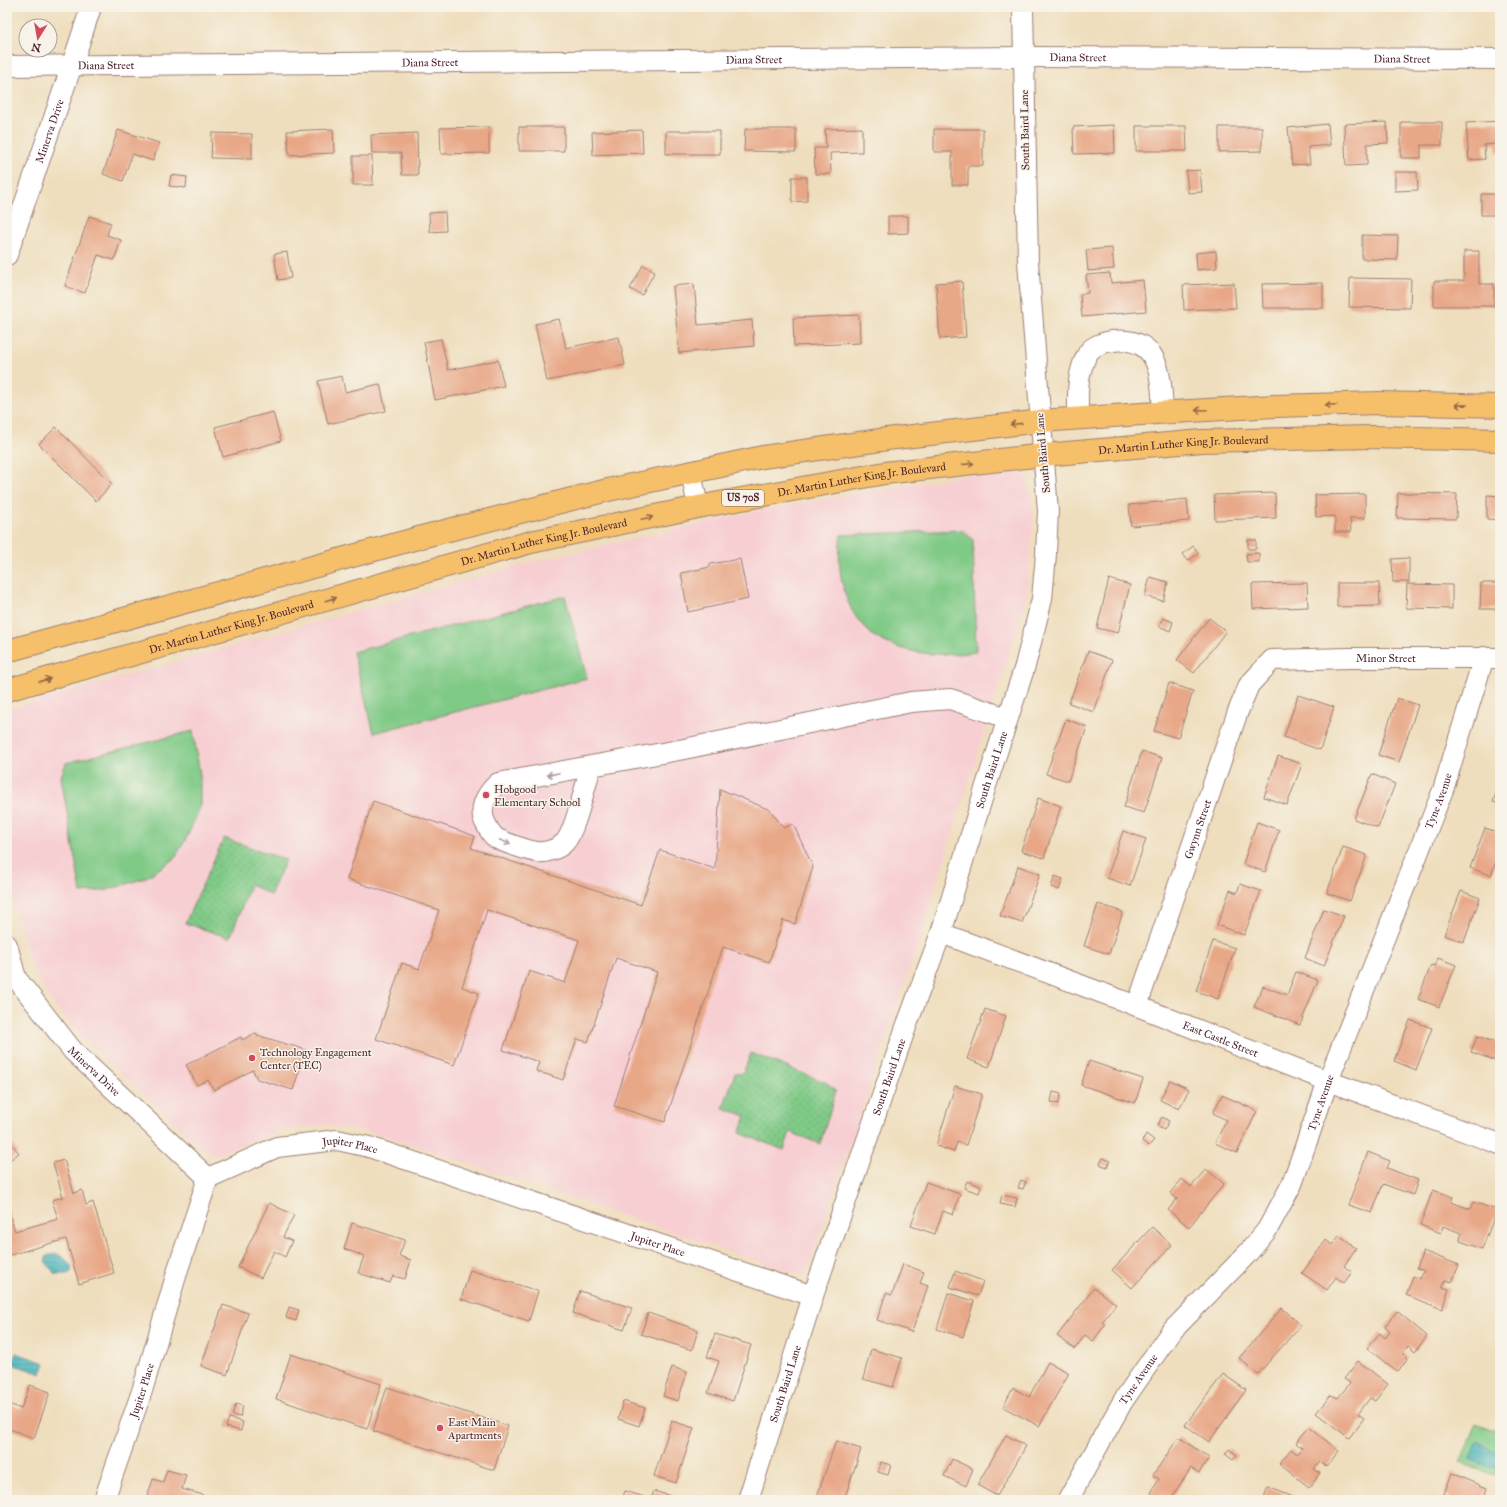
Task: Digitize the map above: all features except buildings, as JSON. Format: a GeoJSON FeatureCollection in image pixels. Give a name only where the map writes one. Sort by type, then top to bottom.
{"type":"FeatureCollection","features":[{"type":"Feature","properties":{"kind":"main road"},"geometry":{"type":"LineString","coordinates":[[7,651],[429,535],[608,490],[763,457],[886,439],[1040,421],[1163,412],[1274,406],[1379,403],[1500,406]]}},
{"type":"Feature","properties":{"kind":"main road","name":"Dr. Martin Luther King Jr. Boulevard"},"geometry":{"type":"LineString","coordinates":[[7,690],[531,542],[698,507],[885,473],[1044,455],[1202,441],[1370,437],[1500,440]]}},
{"type":"Feature","properties":{"kind":"street","name":"Minerva Drive"},"geometry":{"type":"LineString","coordinates":[[7,256],[91,7]]}},
{"type":"Feature","properties":{"kind":"street","name":"South Baird Lane"},"geometry":{"type":"LineString","coordinates":[[748,1500],[813,1296],[906,1027],[941,933],[1007,718],[1025,666],[1042,599],[1048,511],[1028,262],[1023,7]]}},
{"type":"Feature","properties":{"kind":"street","name":"Diana Street"},"geometry":{"type":"LineString","coordinates":[[7,66],[1024,57],[1500,59]]}},
{"type":"Feature","properties":{"kind":"street"},"geometry":{"type":"LineString","coordinates":[[1078,418],[1078,386],[1082,366],[1089,351],[1104,342],[1123,340],[1140,344],[1152,354],[1161,377],[1163,412]]}},
{"type":"Feature","properties":{"kind":"street"},"geometry":{"type":"LineString","coordinates":[[691,472],[698,507]]}},
{"type":"Feature","properties":{"kind":"street","name":"Minor Street"},"geometry":{"type":"LineString","coordinates":[[1272,660],[1492,658]]}},
{"type":"Feature","properties":{"kind":"street","name":"Tyne Avenue"},"geometry":{"type":"LineString","coordinates":[[1068,1500],[1123,1400],[1170,1333],[1247,1254],[1267,1230],[1292,1184],[1328,1081],[1443,790],[1492,658]]}},
{"type":"Feature","properties":{"kind":"street","name":"Gwynn Street"},"geometry":{"type":"LineString","coordinates":[[1137,1006],[1237,714],[1249,685],[1272,660]]}},
{"type":"Feature","properties":{"kind":"street"},"geometry":{"type":"LineString","coordinates":[[591,767],[572,830],[566,842],[556,849],[538,852],[507,843],[496,838],[484,822],[482,810],[484,798],[498,783],[591,767],[911,702],[950,699],[1007,718]]}},
{"type":"Feature","properties":{"kind":"street","name":"East Castle Street"},"geometry":{"type":"LineString","coordinates":[[941,933],[1137,1006],[1328,1081],[1480,1138],[1500,1144]]}},
{"type":"Feature","properties":{"kind":"street","name":"Minerva Drive"},"geometry":{"type":"LineString","coordinates":[[7,945],[16,978],[73,1051],[208,1178]]}},
{"type":"Feature","properties":{"kind":"street","name":"Jupiter Place"},"geometry":{"type":"LineString","coordinates":[[104,1500],[142,1391],[177,1271],[208,1178],[277,1146],[337,1140],[369,1147],[813,1296]]}},
{"type":"Feature","properties":{"kind":"shaded area","name":"Hobgood Elementary School"},"geometry":{"type":"Polygon","coordinates":[[[1004,469],[1026,476],[1034,515],[1026,599],[918,944],[805,1277],[380,1134],[326,1125],[292,1128],[216,1155],[202,1148],[78,1034],[47,995],[32,967],[7,880],[7,709],[531,562],[761,510],[1004,469]]]}},
{"type":"Feature","properties":{"kind":"green space"},"geometry":{"type":"Polygon","coordinates":[[[962,530],[973,540],[976,652],[963,654],[937,654],[911,651],[899,648],[872,635],[856,617],[850,607],[842,584],[839,560],[841,535],[962,530]]]}},
{"type":"Feature","properties":{"kind":"green space"},"geometry":{"type":"Polygon","coordinates":[[[565,596],[587,678],[374,733],[353,652],[565,596]]]}},
{"type":"Feature","properties":{"kind":"green space"},"geometry":{"type":"Polygon","coordinates":[[[193,731],[200,775],[200,808],[186,839],[174,859],[145,878],[108,890],[81,893],[61,777],[66,763],[193,731]]]}},
{"type":"Feature","properties":{"kind":"green space"},"geometry":{"type":"Polygon","coordinates":[[[224,838],[286,860],[270,895],[250,885],[230,938],[185,923],[224,838]]]}},
{"type":"Feature","properties":{"kind":"green space"},"geometry":{"type":"Polygon","coordinates":[[[751,1053],[827,1083],[835,1090],[820,1144],[790,1132],[784,1150],[740,1133],[746,1116],[723,1108],[735,1073],[740,1074],[744,1071],[751,1053]]]}},
{"type":"Feature","properties":{"kind":"green space"},"geometry":{"type":"Polygon","coordinates":[[[1476,1423],[1500,1432],[1500,1477],[1460,1463],[1476,1423]]]}},
{"type":"Feature","properties":{"kind":"water"},"geometry":{"type":"Polygon","coordinates":[[[56,1253],[69,1263],[71,1266],[71,1272],[67,1274],[55,1274],[45,1261],[47,1256],[56,1253]]]}},
{"type":"Feature","properties":{"kind":"water"},"geometry":{"type":"Polygon","coordinates":[[[16,1353],[45,1363],[41,1374],[12,1364],[16,1353]]]}},
{"type":"Feature","properties":{"kind":"water"},"geometry":{"type":"Polygon","coordinates":[[[1477,1442],[1500,1453],[1500,1471],[1469,1459],[1477,1442]]]}},
{"type":"Feature","properties":{"kind":"place","name":"Hobgood Elementary School"},"geometry":{"type":"Point","coordinates":[486,795]}},
{"type":"Feature","properties":{"kind":"place","name":"Technology Engagement Center (TEC)"},"geometry":{"type":"Point","coordinates":[252,1058]}},
{"type":"Feature","properties":{"kind":"place","name":"East Main Apartments"},"geometry":{"type":"Point","coordinates":[440,1428]}}]}
